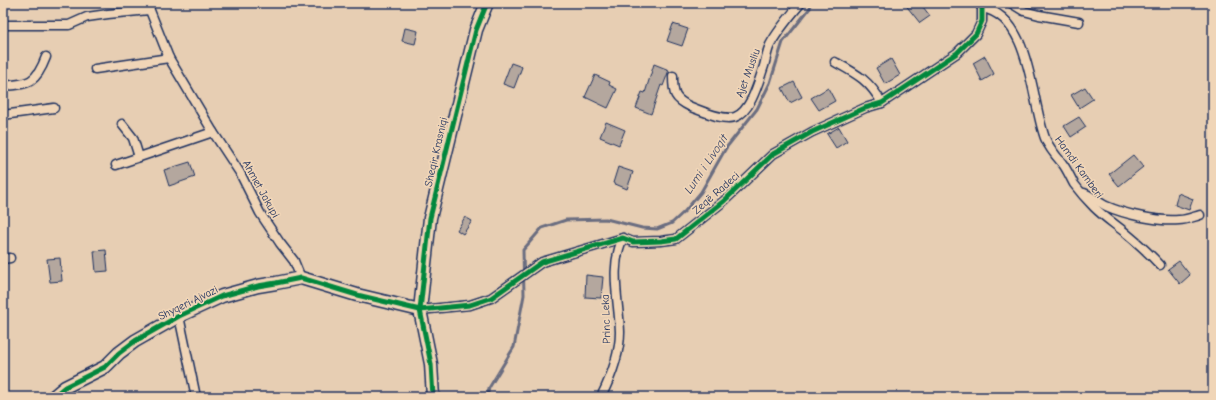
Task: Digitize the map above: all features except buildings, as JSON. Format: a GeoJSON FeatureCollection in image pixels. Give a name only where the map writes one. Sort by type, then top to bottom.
{"type":"FeatureCollection","features":[{"type":"Feature","properties":{"kind":"street","name":"Sheqir Krasniqi"},"geometry":{"type":"LineString","coordinates":[[433,397],[432,364],[420,310],[430,218],[476,30],[487,3]]}},
{"type":"Feature","properties":{"kind":"street","name":"Ajet Musliu"},"geometry":{"type":"LineString","coordinates":[[673,76],[673,89],[675,96],[683,103],[703,112],[724,118],[735,117],[747,109],[758,85],[770,46],[800,3]]}},
{"type":"Feature","properties":{"kind":"street"},"geometry":{"type":"LineString","coordinates":[[1011,3],[1024,11],[1079,22]]}},
{"type":"Feature","properties":{"kind":"street","name":"Zeqë Radeci"},"geometry":{"type":"LineString","coordinates":[[420,310],[470,305],[491,298],[542,262],[623,238],[633,242],[661,241],[676,238],[724,201],[773,154],[812,132],[865,108],[882,103],[957,53],[976,34],[982,21],[981,5]]}},
{"type":"Feature","properties":{"kind":"street","name":"Hamdi Kamberi"},"geometry":{"type":"LineString","coordinates":[[981,5],[990,9],[1004,19],[1014,32],[1026,58],[1040,122],[1045,140],[1052,152],[1062,163],[1081,193],[1094,207],[1147,251],[1160,265]]}},
{"type":"Feature","properties":{"kind":"street"},"geometry":{"type":"LineString","coordinates":[[3,26],[69,25],[87,17],[148,6]]}},
{"type":"Feature","properties":{"kind":"street","name":"Ahmet Jakupi"},"geometry":{"type":"LineString","coordinates":[[148,6],[169,58],[213,132],[240,173],[260,213],[294,261],[300,278]]}},
{"type":"Feature","properties":{"kind":"street"},"geometry":{"type":"LineString","coordinates":[[3,86],[22,84],[31,81],[41,70],[46,57]]}},
{"type":"Feature","properties":{"kind":"street"},"geometry":{"type":"LineString","coordinates":[[95,69],[169,58]]}},
{"type":"Feature","properties":{"kind":"street"},"geometry":{"type":"LineString","coordinates":[[835,62],[864,79],[875,91],[882,103]]}},
{"type":"Feature","properties":{"kind":"street"},"geometry":{"type":"LineString","coordinates":[[3,116],[54,108]]}},
{"type":"Feature","properties":{"kind":"street"},"geometry":{"type":"LineString","coordinates":[[122,124],[134,138],[139,157]]}},
{"type":"Feature","properties":{"kind":"street"},"geometry":{"type":"LineString","coordinates":[[116,165],[213,132]]}},
{"type":"Feature","properties":{"kind":"street"},"geometry":{"type":"LineString","coordinates":[[1081,193],[1088,195],[1105,206],[1164,221],[1180,220],[1200,215]]}},
{"type":"Feature","properties":{"kind":"street","name":"Princ Leka"},"geometry":{"type":"LineString","coordinates":[[601,397],[617,359],[620,333],[615,273],[619,246],[623,238]]}},
{"type":"Feature","properties":{"kind":"street"},"geometry":{"type":"LineString","coordinates":[[300,278],[357,295],[420,310]]}},
{"type":"Feature","properties":{"kind":"street","name":"Shyqeri Ajvazi"},"geometry":{"type":"LineString","coordinates":[[53,397],[65,387],[105,367],[119,353],[179,316],[222,296],[258,286],[276,284],[300,278]]}},
{"type":"Feature","properties":{"kind":"street","name":"Shyqeri Ajvazi"},"geometry":{"type":"LineString","coordinates":[[179,316],[196,397]]}},
{"type":"Feature","properties":{"kind":"waterway","name":"Lumi i Livoqit"},"geometry":{"type":"LineString","coordinates":[[487,397],[489,388],[514,347],[524,295],[523,250],[542,228],[566,220],[606,219],[642,228],[657,229],[672,223],[685,211],[701,192],[726,148],[757,109],[770,83],[783,42],[810,8],[811,3]]}},
{"type":"Feature","properties":{"kind":"cycle path"},"geometry":{"type":"LineString","coordinates":[[433,397],[431,364],[420,310],[430,218],[476,30],[487,3]]}},
{"type":"Feature","properties":{"kind":"cycle path"},"geometry":{"type":"LineString","coordinates":[[53,397],[65,387],[105,367],[119,353],[135,341],[179,316],[222,296],[258,286],[301,278],[357,295],[420,310],[470,305],[491,298],[542,262],[623,238],[633,242],[676,239],[724,201],[773,154],[812,132],[865,108],[882,103],[957,53],[976,34],[982,21],[982,8]]}}]}
